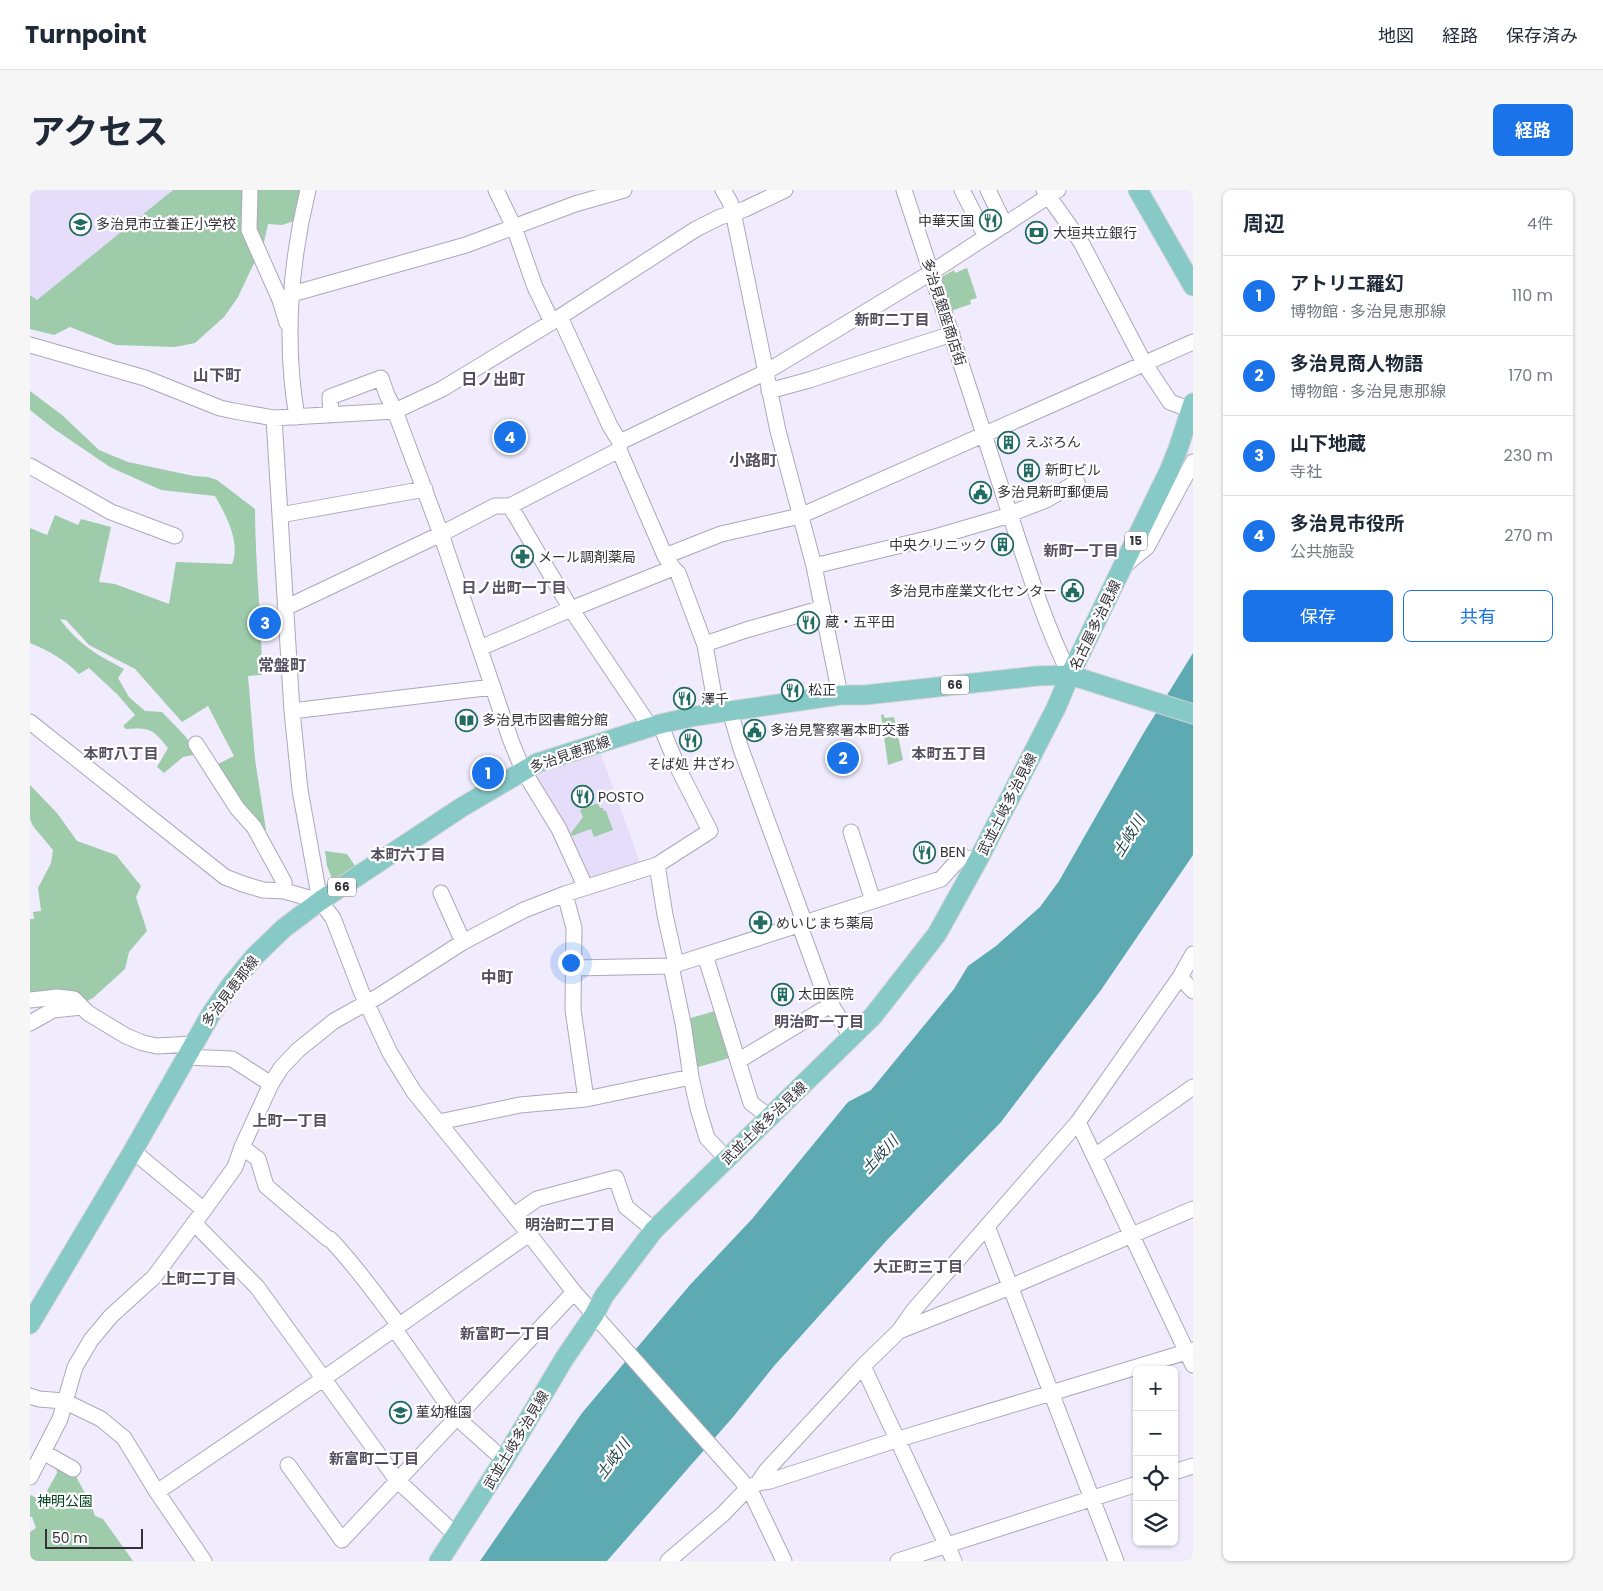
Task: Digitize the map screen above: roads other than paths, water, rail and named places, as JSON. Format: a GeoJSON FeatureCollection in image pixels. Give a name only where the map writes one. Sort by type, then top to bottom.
{"type":"FeatureCollection","features":[{"type":"Feature","properties":{"kind":"main road"},"geometry":{"type":"LineString","coordinates":[[1138,190],[1193,286]]}},
{"type":"Feature","properties":{"kind":"main road","name":"名古屋多治見線"},"geometry":{"type":"LineString","coordinates":[[1192,407],[1176,456],[1070,675],[1193,714]]}},
{"type":"Feature","properties":{"kind":"main road","name":"多治見恵那線"},"geometry":{"type":"LineString","coordinates":[[30,1324],[133,1151],[216,1006],[254,957],[284,928],[320,901],[462,807],[537,762],[655,726],[724,712],[840,695],[866,695],[1037,676],[1070,675]]}},
{"type":"Feature","properties":{"kind":"main road","name":"武並土岐多治見線"},"geometry":{"type":"LineString","coordinates":[[439,1561],[504,1460],[564,1359],[598,1319],[604,1296],[654,1230],[852,1038],[873,1016],[937,934],[978,860],[1056,708],[1070,675]]}},
{"type":"Feature","properties":{"kind":"street"},"geometry":{"type":"LineString","coordinates":[[250,190],[249,230],[280,300],[290,332]]}},
{"type":"Feature","properties":{"kind":"street"},"geometry":{"type":"LineString","coordinates":[[297,417],[294,404],[290,332],[292,294],[302,214],[308,190]]}},
{"type":"Feature","properties":{"kind":"street"},"geometry":{"type":"LineString","coordinates":[[496,190],[514,227],[535,287],[556,319],[620,446],[640,508],[669,562],[678,572],[705,644],[724,712],[740,749],[805,924]]}},
{"type":"Feature","properties":{"kind":"street"},"geometry":{"type":"LineString","coordinates":[[292,294],[466,245],[594,194],[624,190]]}},
{"type":"Feature","properties":{"kind":"street"},"geometry":{"type":"LineString","coordinates":[[723,190],[733,212],[769,391],[814,566],[840,695]]}},
{"type":"Feature","properties":{"kind":"street"},"geometry":{"type":"LineString","coordinates":[[30,345],[145,378],[220,408],[274,418],[395,411],[442,389],[556,319],[696,229],[785,190]]}},
{"type":"Feature","properties":{"kind":"street","name":"多治見銀座商店街"},"geometry":{"type":"LineString","coordinates":[[904,190],[1010,514],[1056,647],[1070,675]]}},
{"type":"Feature","properties":{"kind":"street"},"geometry":{"type":"LineString","coordinates":[[962,190],[986,237]]}},
{"type":"Feature","properties":{"kind":"street"},"geometry":{"type":"LineString","coordinates":[[988,190],[1005,225]]}},
{"type":"Feature","properties":{"kind":"street"},"geometry":{"type":"LineString","coordinates":[[285,608],[441,534],[495,506],[510,506],[620,446],[766,372],[932,272],[1005,225],[1050,192],[1081,242],[1144,363],[1170,402],[1192,407]]}},
{"type":"Feature","properties":{"kind":"street"},"geometry":{"type":"LineString","coordinates":[[769,391],[952,334]]}},
{"type":"Feature","properties":{"kind":"street"},"geometry":{"type":"LineString","coordinates":[[480,648],[571,609],[669,562],[721,534],[800,516],[1193,342]]}},
{"type":"Feature","properties":{"kind":"street"},"geometry":{"type":"LineString","coordinates":[[331,415],[330,397],[381,378],[386,395],[395,411],[425,489],[523,770],[559,829],[585,886]]}},
{"type":"Feature","properties":{"kind":"street"},"geometry":{"type":"LineString","coordinates":[[274,418],[292,711],[300,790],[320,901],[333,918],[361,991],[390,1053],[414,1092],[574,1292],[749,1484],[784,1561]]}},
{"type":"Feature","properties":{"kind":"street"},"geometry":{"type":"LineString","coordinates":[[1123,567],[1147,547],[1193,462]]}},
{"type":"Feature","properties":{"kind":"street"},"geometry":{"type":"LineString","coordinates":[[30,466],[111,512],[175,536]]}},
{"type":"Feature","properties":{"kind":"street"},"geometry":{"type":"LineString","coordinates":[[814,566],[936,537],[1010,514],[1046,500],[1077,482]]}},
{"type":"Feature","properties":{"kind":"street"},"geometry":{"type":"LineString","coordinates":[[280,515],[425,489]]}},
{"type":"Feature","properties":{"kind":"street"},"geometry":{"type":"LineString","coordinates":[[30,1477],[60,1419],[75,1368],[91,1340],[111,1316],[154,1277],[235,1167],[242,1147],[271,1084],[298,1050],[334,1021],[367,1003],[463,942],[524,910],[585,886],[657,865],[676,855],[710,831],[655,726],[571,609],[545,554],[510,506]]}},
{"type":"Feature","properties":{"kind":"street"},"geometry":{"type":"LineString","coordinates":[[705,644],[823,608]]}},
{"type":"Feature","properties":{"kind":"street"},"geometry":{"type":"LineString","coordinates":[[292,711],[493,686]]}},
{"type":"Feature","properties":{"kind":"street"},"geometry":{"type":"LineString","coordinates":[[30,722],[225,876],[263,890],[284,891],[320,901]]}},
{"type":"Feature","properties":{"kind":"street"},"geometry":{"type":"LineString","coordinates":[[196,744],[237,808],[254,826],[284,882],[284,891]]}},
{"type":"Feature","properties":{"kind":"street"},"geometry":{"type":"LineString","coordinates":[[850,832],[873,901]]}},
{"type":"Feature","properties":{"kind":"street"},"geometry":{"type":"LineString","coordinates":[[575,968],[674,965],[805,924],[941,878],[961,857],[978,860]]}},
{"type":"Feature","properties":{"kind":"street"},"geometry":{"type":"LineString","coordinates":[[657,865],[691,1077],[707,1138],[727,1159]]}},
{"type":"Feature","properties":{"kind":"street"},"geometry":{"type":"LineString","coordinates":[[441,893],[463,942]]}},
{"type":"Feature","properties":{"kind":"street"},"geometry":{"type":"LineString","coordinates":[[565,894],[574,928],[573,1010],[586,1099]]}},
{"type":"Feature","properties":{"kind":"street"},"geometry":{"type":"LineString","coordinates":[[805,924],[801,929],[829,1000],[852,1038]]}},
{"type":"Feature","properties":{"kind":"street"},"geometry":{"type":"LineString","coordinates":[[668,1561],[722,1514],[749,1484],[766,1471],[899,1331],[912,1311],[1078,1122],[1180,977],[1193,954]]}},
{"type":"Feature","properties":{"kind":"street"},"geometry":{"type":"LineString","coordinates":[[706,955],[751,1103],[771,1118]]}},
{"type":"Feature","properties":{"kind":"street"},"geometry":{"type":"LineString","coordinates":[[1180,977],[1193,991]]}},
{"type":"Feature","properties":{"kind":"street"},"geometry":{"type":"LineString","coordinates":[[30,1000],[57,997],[74,999],[88,1013],[126,1036],[143,1043],[232,1059],[271,1084]]}},
{"type":"Feature","properties":{"kind":"street"},"geometry":{"type":"LineString","coordinates":[[738,1060],[829,1000]]}},
{"type":"Feature","properties":{"kind":"street"},"geometry":{"type":"LineString","coordinates":[[30,1023],[53,1010],[82,1007]]}},
{"type":"Feature","properties":{"kind":"street"},"geometry":{"type":"LineString","coordinates":[[439,1122],[520,1105],[586,1099],[691,1077]]}},
{"type":"Feature","properties":{"kind":"street"},"geometry":{"type":"LineString","coordinates":[[1095,1156],[1193,1087]]}},
{"type":"Feature","properties":{"kind":"street"},"geometry":{"type":"LineString","coordinates":[[749,1484],[770,1481],[899,1439],[1191,1356],[1078,1122]]}},
{"type":"Feature","properties":{"kind":"street"},"geometry":{"type":"LineString","coordinates":[[242,1147],[258,1159],[266,1186],[335,1244],[366,1281],[456,1416],[504,1460]]}},
{"type":"Feature","properties":{"kind":"street"},"geometry":{"type":"LineString","coordinates":[[133,1151],[204,1210]]}},
{"type":"Feature","properties":{"kind":"street"},"geometry":{"type":"LineString","coordinates":[[514,1215],[537,1199],[616,1178],[626,1208],[654,1230]]}},
{"type":"Feature","properties":{"kind":"street"},"geometry":{"type":"LineString","coordinates":[[899,1331],[1010,1287],[1193,1209]]}},
{"type":"Feature","properties":{"kind":"street"},"geometry":{"type":"LineString","coordinates":[[194,1223],[257,1287],[397,1480],[456,1535]]}},
{"type":"Feature","properties":{"kind":"street"},"geometry":{"type":"LineString","coordinates":[[987,1226],[1116,1561]]}},
{"type":"Feature","properties":{"kind":"street"},"geometry":{"type":"LineString","coordinates":[[157,1492],[529,1234]]}},
{"type":"Feature","properties":{"kind":"street"},"geometry":{"type":"LineString","coordinates":[[288,1465],[342,1540],[574,1292]]}},
{"type":"Feature","properties":{"kind":"street"},"geometry":{"type":"LineString","coordinates":[[864,1366],[954,1561]]}},
{"type":"Feature","properties":{"kind":"street"},"geometry":{"type":"LineString","coordinates":[[30,1396],[39,1400],[64,1401],[101,1419],[124,1438],[157,1492],[204,1561]]}},
{"type":"Feature","properties":{"kind":"street"},"geometry":{"type":"LineString","coordinates":[[43,1452],[73,1469]]}},
{"type":"Feature","properties":{"kind":"street"},"geometry":{"type":"LineString","coordinates":[[1178,1471],[1193,1466]]}},
{"type":"Feature","properties":{"kind":"street"},"geometry":{"type":"LineString","coordinates":[[898,1561],[1133,1485]]}},
{"type":"Feature","properties":{"kind":"water","name":"土岐川"},"geometry":{"type":"Polygon","coordinates":[[[1193,653],[1193,855],[1101,990],[1001,1122],[887,1240],[774,1366],[733,1417],[607,1561],[480,1561],[582,1413],[689,1286],[752,1219],[848,1102],[871,1090],[954,989],[968,966],[996,946],[1040,907],[1059,881],[1143,734],[1193,653]]]}},
{"type":"Feature","properties":{"kind":"place","name":"中華天国"},"geometry":{"type":"Point","coordinates":[990,221]}},
{"type":"Feature","properties":{"kind":"place","name":"多治見市立養正小学校"},"geometry":{"type":"Point","coordinates":[80,224]}},
{"type":"Feature","properties":{"kind":"place","name":"大垣共立銀行"},"geometry":{"type":"Point","coordinates":[1037,233]}},
{"type":"Feature","properties":{"kind":"place","name":"多治見市役所"},"geometry":{"type":"Point","coordinates":[510,437]}},
{"type":"Feature","properties":{"kind":"place","name":"えぷろん"},"geometry":{"type":"Point","coordinates":[1009,442]}},
{"type":"Feature","properties":{"kind":"place","name":"新町ビル"},"geometry":{"type":"Point","coordinates":[1029,470]}},
{"type":"Feature","properties":{"kind":"place","name":"多治見新町郵便局"},"geometry":{"type":"Point","coordinates":[981,492]}},
{"type":"Feature","properties":{"kind":"place","name":"中央クリニック"},"geometry":{"type":"Point","coordinates":[1003,545]}},
{"type":"Feature","properties":{"kind":"place","name":"メール調剤薬局"},"geometry":{"type":"Point","coordinates":[522,557]}},
{"type":"Feature","properties":{"kind":"place","name":"多治見市産業文化センター"},"geometry":{"type":"Point","coordinates":[1073,591]}},
{"type":"Feature","properties":{"kind":"place","name":"蔵・五平田"},"geometry":{"type":"Point","coordinates":[809,622]}},
{"type":"Feature","properties":{"kind":"place","name":"山下地蔵"},"geometry":{"type":"Point","coordinates":[265,623]}},
{"type":"Feature","properties":{"kind":"place","name":"松正"},"geometry":{"type":"Point","coordinates":[792,690]}},
{"type":"Feature","properties":{"kind":"place","name":"澤千"},"geometry":{"type":"Point","coordinates":[685,699]}},
{"type":"Feature","properties":{"kind":"place","name":"多治見市図書館分館"},"geometry":{"type":"Point","coordinates":[466,720]}},
{"type":"Feature","properties":{"kind":"place","name":"多治見警察署本町交番"},"geometry":{"type":"Point","coordinates":[754,730]}},
{"type":"Feature","properties":{"kind":"place","name":"そば処 井ざわ"},"geometry":{"type":"Point","coordinates":[691,741]}},
{"type":"Feature","properties":{"kind":"place","name":"多治見商人物語"},"geometry":{"type":"Point","coordinates":[843,758]}},
{"type":"Feature","properties":{"kind":"place","name":"アトリエ羅幻"},"geometry":{"type":"Point","coordinates":[488,773]}},
{"type":"Feature","properties":{"kind":"place","name":"POSTO"},"geometry":{"type":"Point","coordinates":[582,797]}},
{"type":"Feature","properties":{"kind":"place","name":"BEN"},"geometry":{"type":"Point","coordinates":[924,852]}},
{"type":"Feature","properties":{"kind":"place","name":"めいじまち薬局"},"geometry":{"type":"Point","coordinates":[760,923]}},
{"type":"Feature","properties":{"kind":"place","name":"太田医院"},"geometry":{"type":"Point","coordinates":[782,994]}},
{"type":"Feature","properties":{"kind":"place","name":"菫幼稚園"},"geometry":{"type":"Point","coordinates":[400,1412]}},
{"type":"Feature","properties":{"kind":"district","name":"新町二丁目"},"geometry":{"type":"Point","coordinates":[892,320]}},
{"type":"Feature","properties":{"kind":"district","name":"山下町"},"geometry":{"type":"Point","coordinates":[217,375]}},
{"type":"Feature","properties":{"kind":"district","name":"日ノ出町"},"geometry":{"type":"Point","coordinates":[493,379]}},
{"type":"Feature","properties":{"kind":"district","name":"小路町"},"geometry":{"type":"Point","coordinates":[753,460]}},
{"type":"Feature","properties":{"kind":"district","name":"新町一丁目"},"geometry":{"type":"Point","coordinates":[1081,551]}},
{"type":"Feature","properties":{"kind":"district","name":"日ノ出町一丁目"},"geometry":{"type":"Point","coordinates":[514,588]}},
{"type":"Feature","properties":{"kind":"district","name":"常盤町"},"geometry":{"type":"Point","coordinates":[282,665]}},
{"type":"Feature","properties":{"kind":"district","name":"本町八丁目"},"geometry":{"type":"Point","coordinates":[121,754]}},
{"type":"Feature","properties":{"kind":"district","name":"本町五丁目"},"geometry":{"type":"Point","coordinates":[949,754]}},
{"type":"Feature","properties":{"kind":"district","name":"本町六丁目"},"geometry":{"type":"Point","coordinates":[408,855]}},
{"type":"Feature","properties":{"kind":"district","name":"中町"},"geometry":{"type":"Point","coordinates":[497,977]}},
{"type":"Feature","properties":{"kind":"district","name":"明治町一丁目"},"geometry":{"type":"Point","coordinates":[819,1022]}},
{"type":"Feature","properties":{"kind":"district","name":"上町一丁目"},"geometry":{"type":"Point","coordinates":[290,1121]}},
{"type":"Feature","properties":{"kind":"district","name":"明治町二丁目"},"geometry":{"type":"Point","coordinates":[570,1225]}},
{"type":"Feature","properties":{"kind":"district","name":"大正町三丁目"},"geometry":{"type":"Point","coordinates":[918,1267]}},
{"type":"Feature","properties":{"kind":"district","name":"上町二丁目"},"geometry":{"type":"Point","coordinates":[199,1279]}},
{"type":"Feature","properties":{"kind":"district","name":"新富町一丁目"},"geometry":{"type":"Point","coordinates":[505,1334]}},
{"type":"Feature","properties":{"kind":"district","name":"新富町二丁目"},"geometry":{"type":"Point","coordinates":[374,1459]}},
{"type":"Feature","properties":{"kind":"park label","name":"神明公園"},"geometry":{"type":"Point","coordinates":[65,1501]}}]}
